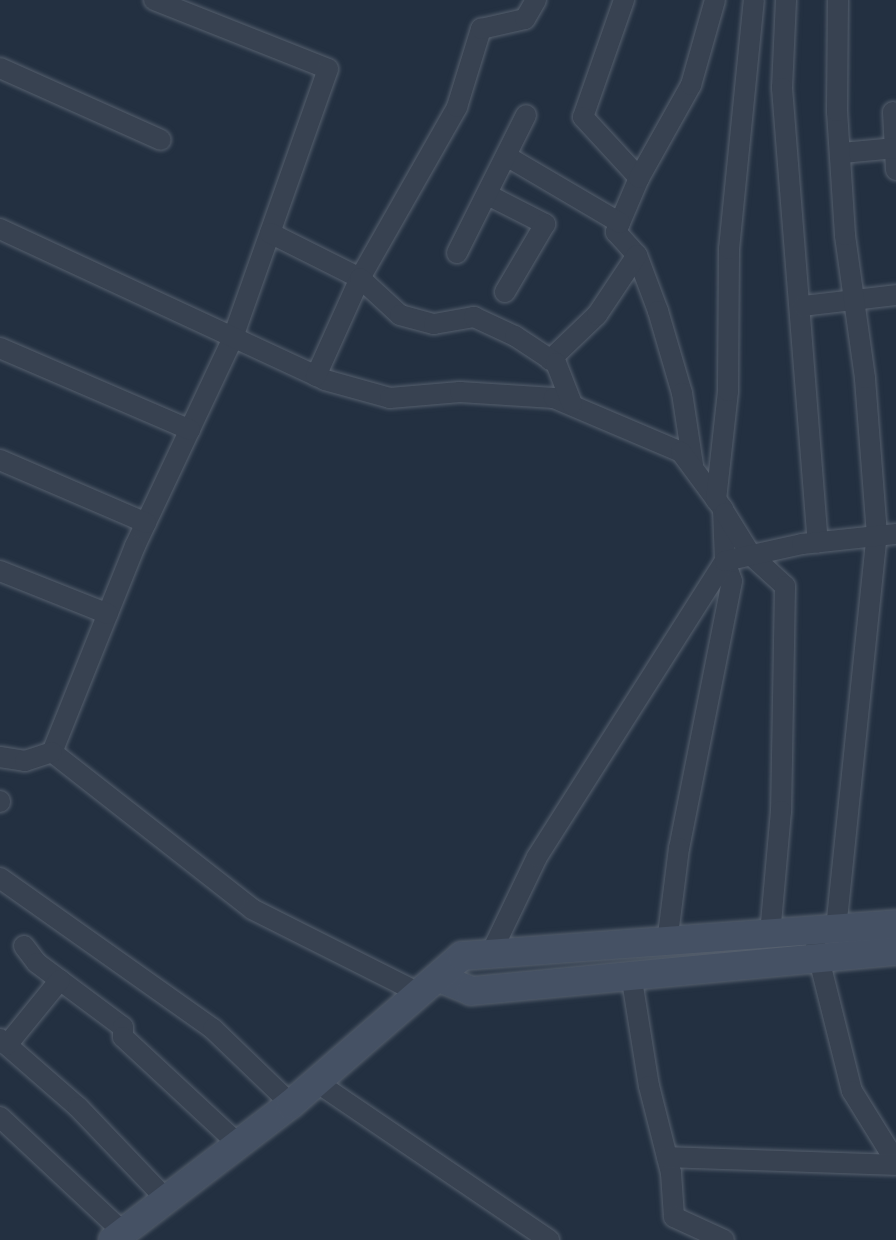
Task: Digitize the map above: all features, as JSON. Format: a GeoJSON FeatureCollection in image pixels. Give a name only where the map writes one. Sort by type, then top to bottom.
{"type":"FeatureCollection","features":[{"type":"Feature","properties":{"kind":"main road"},"geometry":{"type":"LineString","coordinates":[[442,979],[471,991],[631,974],[896,924]]}},
{"type":"Feature","properties":{"kind":"main road"},"geometry":{"type":"LineString","coordinates":[[118,1236],[291,1104],[417,992],[442,979],[462,956],[770,934],[896,951]]}},
{"type":"Feature","properties":{"kind":"street"},"geometry":{"type":"LineString","coordinates":[[0,757],[25,761],[52,752],[146,523],[232,340],[328,69],[154,0]]}},
{"type":"Feature","properties":{"kind":"street"},"geometry":{"type":"LineString","coordinates":[[316,376],[360,278],[457,107],[481,29],[525,19],[536,0]]}},
{"type":"Feature","properties":{"kind":"street"},"geometry":{"type":"LineString","coordinates":[[624,0],[583,117],[639,178]]}},
{"type":"Feature","properties":{"kind":"street"},"geometry":{"type":"LineString","coordinates":[[694,469],[682,393],[637,255],[616,232],[639,178],[691,85],[715,0]]}},
{"type":"Feature","properties":{"kind":"street"},"geometry":{"type":"LineString","coordinates":[[667,943],[679,848],[732,581],[725,561],[720,505],[728,391],[729,249],[754,0]]}},
{"type":"Feature","properties":{"kind":"street"},"geometry":{"type":"LineString","coordinates":[[786,0],[782,88],[803,306],[818,543]]}},
{"type":"Feature","properties":{"kind":"street"},"geometry":{"type":"LineString","coordinates":[[838,0],[842,153],[854,300],[886,534],[823,940],[852,1091],[896,1164]]}},
{"type":"Feature","properties":{"kind":"street"},"geometry":{"type":"LineString","coordinates":[[0,68],[161,140]]}},
{"type":"Feature","properties":{"kind":"street"},"geometry":{"type":"LineString","coordinates":[[893,112],[896,170]]}},
{"type":"Feature","properties":{"kind":"street"},"geometry":{"type":"LineString","coordinates":[[457,253],[490,196],[526,115]]}},
{"type":"Feature","properties":{"kind":"street"},"geometry":{"type":"LineString","coordinates":[[842,153],[896,148]]}},
{"type":"Feature","properties":{"kind":"street"},"geometry":{"type":"LineString","coordinates":[[508,157],[620,223]]}},
{"type":"Feature","properties":{"kind":"street"},"geometry":{"type":"LineString","coordinates":[[490,196],[545,224],[505,292]]}},
{"type":"Feature","properties":{"kind":"street"},"geometry":{"type":"LineString","coordinates":[[0,229],[232,340],[316,376],[390,398],[530,394],[572,404],[681,452],[720,505],[751,555],[785,586],[781,811],[770,934]]}},
{"type":"Feature","properties":{"kind":"street"},"geometry":{"type":"LineString","coordinates":[[270,233],[360,278],[400,315],[434,324],[474,317],[550,360],[572,404]]}},
{"type":"Feature","properties":{"kind":"street"},"geometry":{"type":"LineString","coordinates":[[550,360],[597,315],[637,255]]}},
{"type":"Feature","properties":{"kind":"street"},"geometry":{"type":"LineString","coordinates":[[803,306],[896,295]]}},
{"type":"Feature","properties":{"kind":"street"},"geometry":{"type":"LineString","coordinates":[[0,348],[190,430]]}},
{"type":"Feature","properties":{"kind":"street"},"geometry":{"type":"LineString","coordinates":[[0,460],[146,523]]}},
{"type":"Feature","properties":{"kind":"street"},"geometry":{"type":"LineString","coordinates":[[491,953],[537,857],[725,561],[886,534]]}},
{"type":"Feature","properties":{"kind":"street"},"geometry":{"type":"LineString","coordinates":[[1,576],[108,614]]}},
{"type":"Feature","properties":{"kind":"street"},"geometry":{"type":"LineString","coordinates":[[52,752],[252,909],[417,992]]}},
{"type":"Feature","properties":{"kind":"street"},"geometry":{"type":"LineString","coordinates":[[0,878],[213,1029],[291,1104]]}},
{"type":"Feature","properties":{"kind":"street"},"geometry":{"type":"LineString","coordinates":[[24,946],[60,980],[123,1027],[123,1037],[238,1144]]}},
{"type":"Feature","properties":{"kind":"street"},"geometry":{"type":"LineString","coordinates":[[631,974],[649,1086],[667,1157],[674,1217],[724,1240]]}},
{"type":"Feature","properties":{"kind":"street"},"geometry":{"type":"LineString","coordinates":[[60,980],[3,1042],[78,1107],[166,1199]]}},
{"type":"Feature","properties":{"kind":"street"},"geometry":{"type":"LineString","coordinates":[[315,1081],[539,1238]]}},
{"type":"Feature","properties":{"kind":"street"},"geometry":{"type":"LineString","coordinates":[[0,1117],[118,1236]]}},
{"type":"Feature","properties":{"kind":"street"},"geometry":{"type":"LineString","coordinates":[[667,1157],[896,1164]]}}]}
